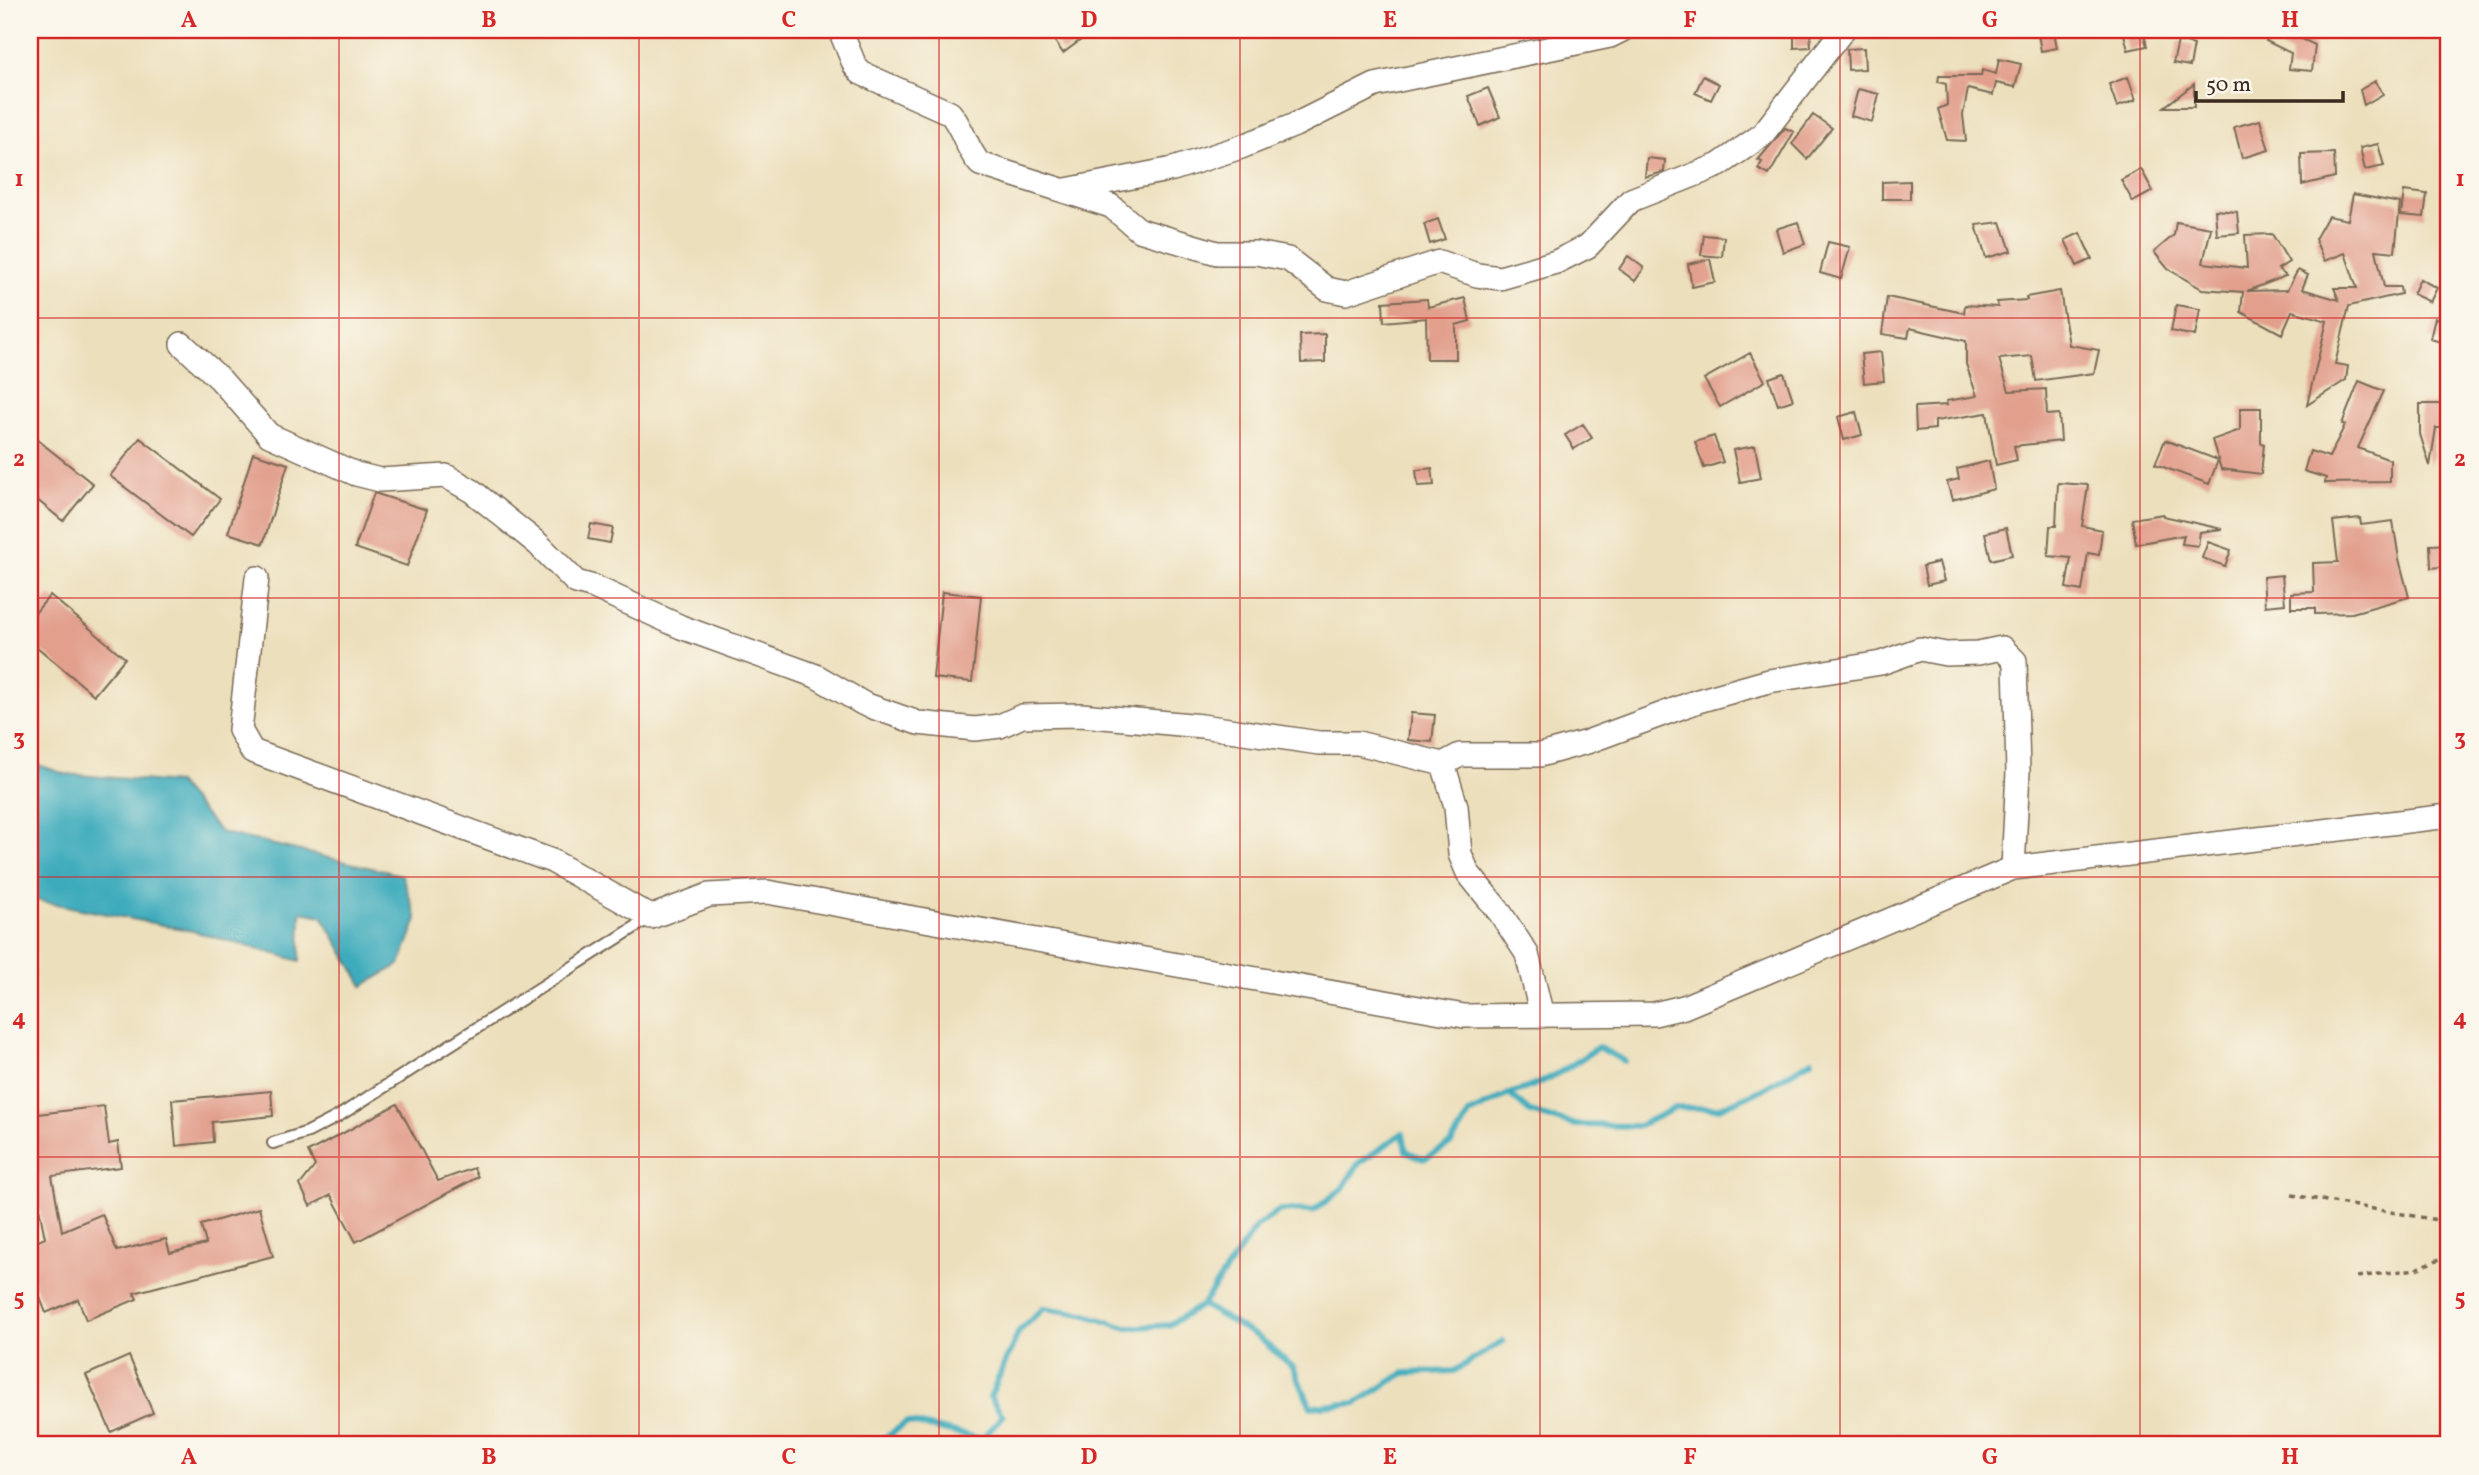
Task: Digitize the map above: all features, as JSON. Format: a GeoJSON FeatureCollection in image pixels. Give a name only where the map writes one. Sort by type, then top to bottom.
{"type":"FeatureCollection","features":[{"type":"Feature","properties":{"kind":"street"},"geometry":{"type":"LineString","coordinates":[[840,30],[855,66],[861,73],[950,113],[958,122],[970,153],[980,164],[1111,206],[1139,230],[1217,253],[1256,253],[1288,259],[1326,289],[1346,293],[1438,262],[1477,275],[1500,278],[1556,262],[1588,246],[1631,200],[1719,166],[1762,135],[1843,30]]}},
{"type":"Feature","properties":{"kind":"street"},"geometry":{"type":"LineString","coordinates":[[1066,190],[1173,169],[1241,147],[1295,125],[1375,85],[1610,36],[1622,30]]}},
{"type":"Feature","properties":{"kind":"street"},"geometry":{"type":"LineString","coordinates":[[182,344],[220,379],[269,435],[356,474],[380,480],[446,476],[472,491],[538,544],[576,582],[594,587],[681,627],[816,676],[864,704],[918,723],[975,729],[1000,726],[1022,716],[1081,715],[1202,726],[1319,743],[1357,743],[1443,764],[1460,755],[1539,755],[1587,742],[1733,691],[1769,681],[1881,663],[1920,649],[1946,654],[1978,653],[2003,648],[2014,661],[2018,772],[2013,868]]}},
{"type":"Feature","properties":{"kind":"street"},"geometry":{"type":"LineString","coordinates":[[257,578],[240,730],[252,751],[552,861],[651,917],[709,895],[767,892],[1464,1016],[1654,1014],[1684,1007],[2013,868],[2449,816]]}},
{"type":"Feature","properties":{"kind":"street"},"geometry":{"type":"LineString","coordinates":[[1443,764],[1456,806],[1460,854],[1468,873],[1501,914],[1527,954],[1542,1016]]}},
{"type":"Feature","properties":{"kind":"lane"},"geometry":{"type":"LineString","coordinates":[[273,1143],[308,1132],[337,1116],[651,917]]}},
{"type":"Feature","properties":{"kind":"path"},"geometry":{"type":"LineString","coordinates":[[2292,1195],[2449,1222]]}},
{"type":"Feature","properties":{"kind":"path"},"geometry":{"type":"LineString","coordinates":[[2357,1277],[2416,1269],[2449,1255]]}},
{"type":"Feature","properties":{"kind":"water"},"geometry":{"type":"Polygon","coordinates":[[[30,762],[65,774],[177,783],[220,832],[402,875],[417,919],[400,964],[363,986],[322,916],[301,912],[300,961],[193,931],[30,899],[30,762]]]}},
{"type":"Feature","properties":{"kind":"building"},"geometry":{"type":"Polygon","coordinates":[[[1047,30],[1075,30],[1082,39],[1063,53],[1047,30]]]}},
{"type":"Feature","properties":{"kind":"building"},"geometry":{"type":"Polygon","coordinates":[[[1794,30],[1810,30],[1811,47],[1794,48],[1794,30]]]}},
{"type":"Feature","properties":{"kind":"building"},"geometry":{"type":"Polygon","coordinates":[[[2123,30],[2143,30],[2147,46],[2128,50],[2123,30]]]}},
{"type":"Feature","properties":{"kind":"building"},"geometry":{"type":"Polygon","coordinates":[[[2271,30],[2283,30],[2315,45],[2312,71],[2289,69],[2291,53],[2266,41],[2271,30]]]}},
{"type":"Feature","properties":{"kind":"building"},"geometry":{"type":"Polygon","coordinates":[[[2054,31],[2057,48],[2041,51],[2038,34],[2054,31]]]}},
{"type":"Feature","properties":{"kind":"building"},"geometry":{"type":"Polygon","coordinates":[[[2178,41],[2194,45],[2190,66],[2173,63],[2178,41]]]}},
{"type":"Feature","properties":{"kind":"building"},"geometry":{"type":"Polygon","coordinates":[[[1864,48],[1865,69],[1848,70],[1847,49],[1864,48]]]}},
{"type":"Feature","properties":{"kind":"building"},"geometry":{"type":"Polygon","coordinates":[[[1999,59],[2021,64],[2015,87],[1996,83],[1993,95],[1968,89],[1963,115],[1966,141],[1947,140],[1938,109],[1947,105],[1946,84],[1938,82],[1939,76],[1981,76],[1982,70],[1996,74],[1999,59]]]}},
{"type":"Feature","properties":{"kind":"building"},"geometry":{"type":"Polygon","coordinates":[[[1703,76],[1719,84],[1711,100],[1695,93],[1703,76]]]}},
{"type":"Feature","properties":{"kind":"building"},"geometry":{"type":"Polygon","coordinates":[[[2128,77],[2136,100],[2117,107],[2109,84],[2128,77]]]}},
{"type":"Feature","properties":{"kind":"building"},"geometry":{"type":"Polygon","coordinates":[[[2375,81],[2383,94],[2364,105],[2360,90],[2375,81]]]}},
{"type":"Feature","properties":{"kind":"building"},"geometry":{"type":"Polygon","coordinates":[[[2194,84],[2194,107],[2164,107],[2194,84]]]}},
{"type":"Feature","properties":{"kind":"building"},"geometry":{"type":"Polygon","coordinates":[[[1488,88],[1500,117],[1480,126],[1468,96],[1488,88]]]}},
{"type":"Feature","properties":{"kind":"building"},"geometry":{"type":"Polygon","coordinates":[[[1858,89],[1879,94],[1872,122],[1851,116],[1858,89]]]}},
{"type":"Feature","properties":{"kind":"building"},"geometry":{"type":"Polygon","coordinates":[[[1813,115],[1832,128],[1807,159],[1792,144],[1813,115]]]}},
{"type":"Feature","properties":{"kind":"building"},"geometry":{"type":"Polygon","coordinates":[[[2260,120],[2269,150],[2242,158],[2234,127],[2260,120]]]}},
{"type":"Feature","properties":{"kind":"building"},"geometry":{"type":"Polygon","coordinates":[[[1785,128],[1794,132],[1769,175],[1758,169],[1762,162],[1758,160],[1785,128]]]}},
{"type":"Feature","properties":{"kind":"building"},"geometry":{"type":"Polygon","coordinates":[[[2378,144],[2384,166],[2365,170],[2360,148],[2378,144]]]}},
{"type":"Feature","properties":{"kind":"building"},"geometry":{"type":"Polygon","coordinates":[[[2334,153],[2335,177],[2302,185],[2301,154],[2334,153]]]}},
{"type":"Feature","properties":{"kind":"building"},"geometry":{"type":"Polygon","coordinates":[[[1647,158],[1665,160],[1664,172],[1645,177],[1647,158]]]}},
{"type":"Feature","properties":{"kind":"building"},"geometry":{"type":"Polygon","coordinates":[[[2141,169],[2153,191],[2133,202],[2121,180],[2141,169]]]}},
{"type":"Feature","properties":{"kind":"building"},"geometry":{"type":"Polygon","coordinates":[[[1910,181],[1910,199],[1882,199],[1882,182],[1910,181]]]}},
{"type":"Feature","properties":{"kind":"building"},"geometry":{"type":"Polygon","coordinates":[[[2404,191],[2427,194],[2424,217],[2401,215],[2404,191]]]}},
{"type":"Feature","properties":{"kind":"building"},"geometry":{"type":"Polygon","coordinates":[[[2353,194],[2400,203],[2395,252],[2376,250],[2384,287],[2400,287],[2401,294],[2349,306],[2335,364],[2348,366],[2346,380],[2307,405],[2327,321],[2292,311],[2282,334],[2241,312],[2243,292],[2202,289],[2168,269],[2154,252],[2174,235],[2176,222],[2211,228],[2203,263],[2247,268],[2245,235],[2272,234],[2289,262],[2278,269],[2286,276],[2247,291],[2287,290],[2298,270],[2308,275],[2302,289],[2339,300],[2334,288],[2357,288],[2345,253],[2324,261],[2315,239],[2328,216],[2348,220],[2353,194]]]}},
{"type":"Feature","properties":{"kind":"building"},"geometry":{"type":"Polygon","coordinates":[[[2215,210],[2237,212],[2239,233],[2217,235],[2215,210]]]}},
{"type":"Feature","properties":{"kind":"building"},"geometry":{"type":"Polygon","coordinates":[[[1438,219],[1445,239],[1430,244],[1424,224],[1438,219]]]}},
{"type":"Feature","properties":{"kind":"building"},"geometry":{"type":"Polygon","coordinates":[[[1798,222],[1805,244],[1783,252],[1776,229],[1798,222]]]}},
{"type":"Feature","properties":{"kind":"building"},"geometry":{"type":"Polygon","coordinates":[[[2001,222],[2011,251],[1986,258],[1976,225],[2001,222]]]}},
{"type":"Feature","properties":{"kind":"building"},"geometry":{"type":"Polygon","coordinates":[[[2080,233],[2092,259],[2077,266],[2065,240],[2080,233]]]}},
{"type":"Feature","properties":{"kind":"building"},"geometry":{"type":"Polygon","coordinates":[[[1704,235],[1724,237],[1722,257],[1701,255],[1704,235]]]}},
{"type":"Feature","properties":{"kind":"building"},"geometry":{"type":"Polygon","coordinates":[[[1828,242],[1850,247],[1841,279],[1820,273],[1828,242]]]}},
{"type":"Feature","properties":{"kind":"building"},"geometry":{"type":"Polygon","coordinates":[[[1628,256],[1644,268],[1635,281],[1619,269],[1628,256]]]}},
{"type":"Feature","properties":{"kind":"building"},"geometry":{"type":"Polygon","coordinates":[[[1710,259],[1715,282],[1692,287],[1688,264],[1710,259]]]}},
{"type":"Feature","properties":{"kind":"building"},"geometry":{"type":"Polygon","coordinates":[[[2420,279],[2437,288],[2430,302],[2413,294],[2420,279]]]}},
{"type":"Feature","properties":{"kind":"building"},"geometry":{"type":"Polygon","coordinates":[[[2060,291],[2069,345],[2099,350],[2094,373],[2036,381],[2032,356],[1999,359],[2009,391],[2046,389],[2047,415],[2059,414],[2061,441],[2014,446],[2017,460],[1996,465],[1987,413],[1935,421],[1935,429],[1916,431],[1915,407],[1947,405],[1946,401],[1977,396],[1966,364],[1966,341],[1910,328],[1908,338],[1882,334],[1887,297],[1964,313],[1965,305],[1998,307],[1997,302],[2027,300],[2026,297],[2060,291]]]}},
{"type":"Feature","properties":{"kind":"building"},"geometry":{"type":"Polygon","coordinates":[[[1465,298],[1470,321],[1456,325],[1456,359],[1427,359],[1426,318],[1384,322],[1383,302],[1427,299],[1428,307],[1465,298]]]}},
{"type":"Feature","properties":{"kind":"building"},"geometry":{"type":"Polygon","coordinates":[[[2176,305],[2200,309],[2195,336],[2171,331],[2176,305]]]}},
{"type":"Feature","properties":{"kind":"building"},"geometry":{"type":"Polygon","coordinates":[[[2435,318],[2449,321],[2449,344],[2430,339],[2435,318]]]}},
{"type":"Feature","properties":{"kind":"building"},"geometry":{"type":"Polygon","coordinates":[[[1325,334],[1325,362],[1301,363],[1300,335],[1325,334]]]}},
{"type":"Feature","properties":{"kind":"building"},"geometry":{"type":"Polygon","coordinates":[[[1881,352],[1884,381],[1864,383],[1861,354],[1881,352]]]}},
{"type":"Feature","properties":{"kind":"building"},"geometry":{"type":"Polygon","coordinates":[[[1750,353],[1765,381],[1720,407],[1704,379],[1750,353]]]}},
{"type":"Feature","properties":{"kind":"building"},"geometry":{"type":"Polygon","coordinates":[[[1784,373],[1793,400],[1778,405],[1769,378],[1784,373]]]}},
{"type":"Feature","properties":{"kind":"building"},"geometry":{"type":"Polygon","coordinates":[[[2359,381],[2384,391],[2358,448],[2390,460],[2390,482],[2325,483],[2326,478],[2304,471],[2310,451],[2329,457],[2345,425],[2342,424],[2359,381]]]}},
{"type":"Feature","properties":{"kind":"building"},"geometry":{"type":"Polygon","coordinates":[[[2420,404],[2442,404],[2442,428],[2436,428],[2430,466],[2420,434],[2420,404]]]}},
{"type":"Feature","properties":{"kind":"building"},"geometry":{"type":"Polygon","coordinates":[[[2240,408],[2261,408],[2261,443],[2264,444],[2261,474],[2221,469],[2212,440],[2240,430],[2240,408]]]}},
{"type":"Feature","properties":{"kind":"building"},"geometry":{"type":"Polygon","coordinates":[[[1856,412],[1862,435],[1844,440],[1838,417],[1856,412]]]}},
{"type":"Feature","properties":{"kind":"building"},"geometry":{"type":"Polygon","coordinates":[[[1583,424],[1592,438],[1574,449],[1565,435],[1583,424]]]}},
{"type":"Feature","properties":{"kind":"building"},"geometry":{"type":"Polygon","coordinates":[[[30,434],[93,484],[63,521],[30,494],[30,434]]]}},
{"type":"Feature","properties":{"kind":"building"},"geometry":{"type":"Polygon","coordinates":[[[1714,436],[1723,462],[1704,468],[1695,442],[1714,436]]]}},
{"type":"Feature","properties":{"kind":"building"},"geometry":{"type":"Polygon","coordinates":[[[140,438],[220,499],[191,537],[110,476],[140,438]]]}},
{"type":"Feature","properties":{"kind":"building"},"geometry":{"type":"Polygon","coordinates":[[[2165,440],[2218,460],[2209,484],[2155,464],[2165,440]]]}},
{"type":"Feature","properties":{"kind":"building"},"geometry":{"type":"Polygon","coordinates":[[[1755,446],[1761,478],[1740,482],[1733,450],[1755,446]]]}},
{"type":"Feature","properties":{"kind":"building"},"geometry":{"type":"Polygon","coordinates":[[[253,453],[288,464],[263,544],[228,533],[253,453]]]}},
{"type":"Feature","properties":{"kind":"building"},"geometry":{"type":"Polygon","coordinates":[[[1989,461],[1994,489],[1952,500],[1947,482],[1959,479],[1957,469],[1989,461]]]}},
{"type":"Feature","properties":{"kind":"building"},"geometry":{"type":"Polygon","coordinates":[[[1432,468],[1434,485],[1418,486],[1416,470],[1432,468]]]}},
{"type":"Feature","properties":{"kind":"building"},"geometry":{"type":"Polygon","coordinates":[[[2058,483],[2088,485],[2082,526],[2102,530],[2099,555],[2088,553],[2082,591],[2066,588],[2071,558],[2048,556],[2050,526],[2056,526],[2058,483]]]}},
{"type":"Feature","properties":{"kind":"building"},"geometry":{"type":"Polygon","coordinates":[[[374,493],[427,510],[407,566],[355,548],[374,493]]]}},
{"type":"Feature","properties":{"kind":"building"},"geometry":{"type":"Polygon","coordinates":[[[2163,514],[2222,529],[2200,532],[2198,546],[2182,544],[2184,535],[2136,544],[2132,519],[2163,514]]]}},
{"type":"Feature","properties":{"kind":"building"},"geometry":{"type":"Polygon","coordinates":[[[2360,518],[2361,525],[2393,521],[2409,597],[2352,613],[2315,614],[2315,608],[2291,608],[2291,593],[2314,592],[2313,563],[2338,562],[2333,521],[2360,518]]]}},
{"type":"Feature","properties":{"kind":"building"},"geometry":{"type":"Polygon","coordinates":[[[591,524],[613,528],[610,543],[588,539],[591,524]]]}},
{"type":"Feature","properties":{"kind":"building"},"geometry":{"type":"Polygon","coordinates":[[[2006,528],[2012,555],[1991,560],[1985,533],[2006,528]]]}},
{"type":"Feature","properties":{"kind":"building"},"geometry":{"type":"Polygon","coordinates":[[[2208,542],[2231,550],[2225,566],[2202,558],[2208,542]]]}},
{"type":"Feature","properties":{"kind":"building"},"geometry":{"type":"Polygon","coordinates":[[[2449,544],[2449,566],[2431,568],[2430,545],[2449,544]]]}},
{"type":"Feature","properties":{"kind":"building"},"geometry":{"type":"Polygon","coordinates":[[[1939,562],[1944,581],[1927,585],[1923,566],[1939,562]]]}},
{"type":"Feature","properties":{"kind":"building"},"geometry":{"type":"Polygon","coordinates":[[[2282,575],[2285,604],[2265,606],[2263,577],[2282,575]]]}},
{"type":"Feature","properties":{"kind":"building"},"geometry":{"type":"Polygon","coordinates":[[[942,592],[981,596],[972,682],[933,678],[942,592]]]}},
{"type":"Feature","properties":{"kind":"building"},"geometry":{"type":"Polygon","coordinates":[[[50,595],[125,658],[94,695],[30,641],[30,619],[50,595]]]}},
{"type":"Feature","properties":{"kind":"building"},"geometry":{"type":"Polygon","coordinates":[[[1411,713],[1435,715],[1432,742],[1408,740],[1411,713]]]}},
{"type":"Feature","properties":{"kind":"building"},"geometry":{"type":"Polygon","coordinates":[[[271,1091],[273,1116],[212,1122],[213,1142],[176,1146],[172,1100],[271,1091]]]}},
{"type":"Feature","properties":{"kind":"building"},"geometry":{"type":"Polygon","coordinates":[[[397,1104],[438,1181],[474,1168],[478,1177],[356,1242],[331,1195],[310,1206],[300,1185],[315,1166],[308,1152],[397,1104]]]}},
{"type":"Feature","properties":{"kind":"building"},"geometry":{"type":"Polygon","coordinates":[[[104,1106],[109,1144],[118,1142],[121,1167],[52,1176],[62,1231],[102,1214],[117,1251],[166,1239],[170,1253],[206,1244],[201,1225],[259,1208],[273,1256],[134,1293],[137,1299],[86,1320],[78,1299],[46,1313],[30,1272],[30,1245],[45,1238],[33,1178],[30,1179],[30,1115],[104,1106]]]}},
{"type":"Feature","properties":{"kind":"building"},"geometry":{"type":"Polygon","coordinates":[[[129,1356],[153,1413],[111,1432],[86,1375],[129,1356]]]}},
{"type":"Feature","properties":{"kind":"waterway"},"geometry":{"type":"LineString","coordinates":[[1509,1094],[1556,1075],[1598,1047],[1624,1061]]}},
{"type":"Feature","properties":{"kind":"waterway"},"geometry":{"type":"LineString","coordinates":[[876,1445],[907,1422],[982,1439],[1003,1416],[990,1397],[1019,1331],[1044,1308],[1083,1314],[1127,1328],[1169,1325],[1202,1305],[1256,1227],[1280,1210],[1313,1211],[1342,1189],[1359,1163],[1403,1133],[1406,1151],[1424,1159],[1451,1144],[1469,1114],[1509,1094],[1530,1112],[1576,1125],[1639,1126],[1675,1108],[1719,1108],[1761,1090],[1812,1060]]}},
{"type":"Feature","properties":{"kind":"waterway"},"geometry":{"type":"LineString","coordinates":[[1202,1305],[1258,1337],[1293,1367],[1311,1407],[1356,1403],[1404,1373],[1454,1371],[1503,1341]]}}]}
